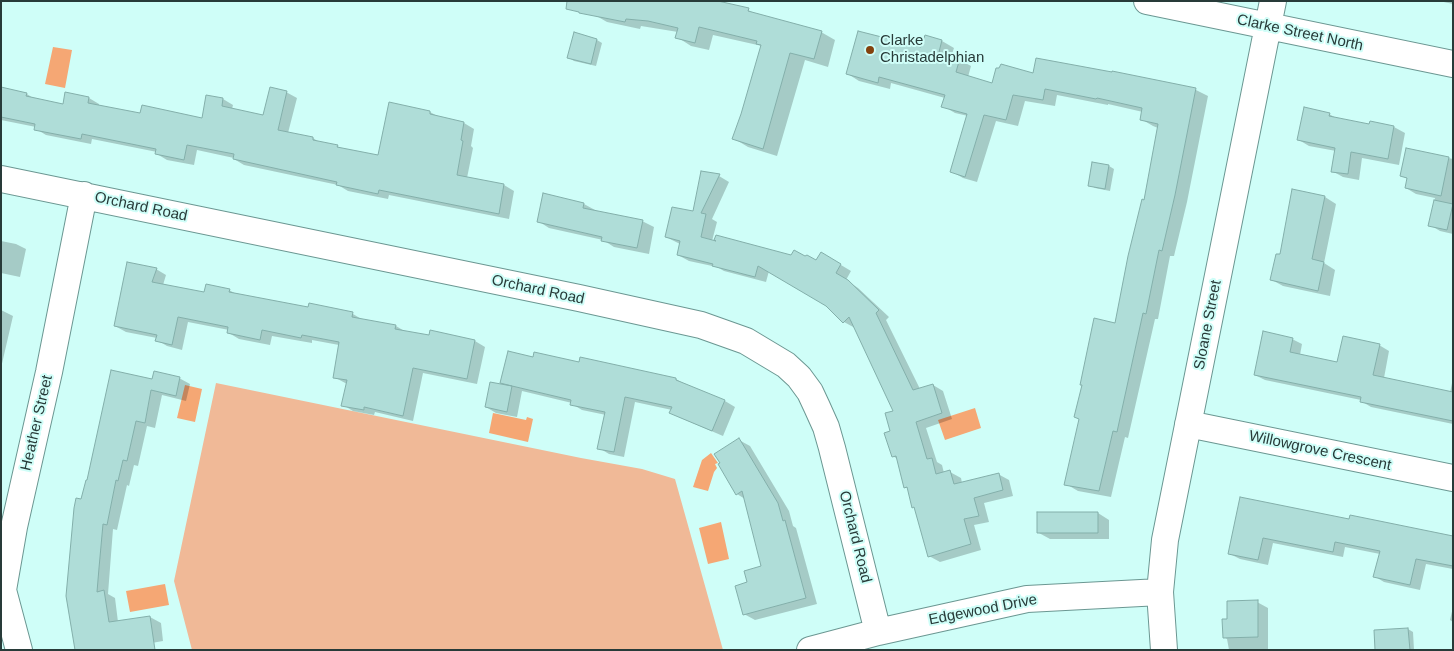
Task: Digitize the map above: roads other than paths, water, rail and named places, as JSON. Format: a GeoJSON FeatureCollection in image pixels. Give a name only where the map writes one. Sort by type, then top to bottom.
{"type":"FeatureCollection","features":[{"type":"Feature","properties":{"kind":"street","name":"Clarke Street North"},"geometry":{"type":"LineString","coordinates":[[1147,1],[1271,14],[1453,64]]}},
{"type":"Feature","properties":{"kind":"street","name":"Sloane Street"},"geometry":{"type":"LineString","coordinates":[[1164,650],[1160,592],[1165,540],[1271,14]]}},
{"type":"Feature","properties":{"kind":"street","name":"Orchard Road"},"geometry":{"type":"LineString","coordinates":[[1,179],[688,322],[721,331],[746,341],[786,365],[799,377],[818,407],[832,448],[878,632]]}},
{"type":"Feature","properties":{"kind":"street","name":"Heather Street"},"geometry":{"type":"LineString","coordinates":[[19,650],[4,590],[14,527],[84,195]]}},
{"type":"Feature","properties":{"kind":"street","name":"Willowgrove Crescent"},"geometry":{"type":"LineString","coordinates":[[1188,424],[1453,478]]}},
{"type":"Feature","properties":{"kind":"street","name":"Edgewood Drive"},"geometry":{"type":"LineString","coordinates":[[810,650],[878,632],[1027,599],[1160,592]]}},
{"type":"Feature","properties":{"kind":"place","name":"Clarke Christadelphian"},"geometry":{"type":"Point","coordinates":[870,50]}}]}
